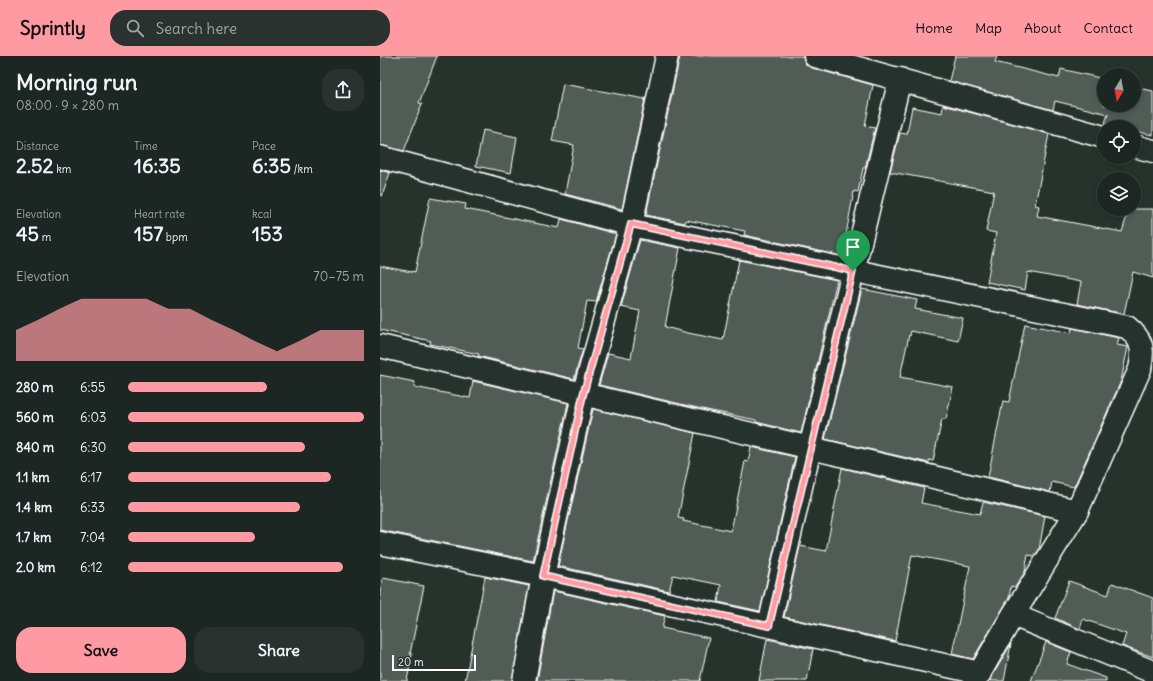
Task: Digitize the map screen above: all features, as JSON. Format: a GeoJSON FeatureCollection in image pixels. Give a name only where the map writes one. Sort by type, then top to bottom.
{"type":"FeatureCollection","features":[{"type":"Feature","properties":{"kind":"street"},"geometry":{"type":"LineString","coordinates":[[524,681],[543,576],[583,395],[631,224],[667,56]]}},
{"type":"Feature","properties":{"kind":"street"},"geometry":{"type":"LineString","coordinates":[[826,57],[1097,135]]}},
{"type":"Feature","properties":{"kind":"street"},"geometry":{"type":"LineString","coordinates":[[769,626],[810,448],[900,79]]}},
{"type":"Feature","properties":{"kind":"street"},"geometry":{"type":"LineString","coordinates":[[1141,148],[1153,151]]}},
{"type":"Feature","properties":{"kind":"street"},"geometry":{"type":"LineString","coordinates":[[380,157],[631,224],[1127,327],[1137,335],[1142,349],[1140,369],[1077,511],[1013,615],[978,677],[769,626],[543,576],[380,543]]}},
{"type":"Feature","properties":{"kind":"street"},"geometry":{"type":"LineString","coordinates":[[380,346],[1077,511]]}},
{"type":"Feature","properties":{"kind":"street"},"geometry":{"type":"LineString","coordinates":[[1013,615],[1153,672]]}},
{"type":"Feature","properties":{"kind":"building"},"geometry":{"type":"Polygon","coordinates":[[[380,56],[437,56],[419,103],[422,104],[404,151],[380,145],[380,56]]]}},
{"type":"Feature","properties":{"kind":"building"},"geometry":{"type":"Polygon","coordinates":[[[680,56],[803,56],[806,64],[812,68],[873,85],[865,126],[875,128],[865,168],[863,168],[858,192],[854,191],[842,256],[744,235],[745,231],[686,220],[685,223],[646,215],[680,56]]]}},
{"type":"Feature","properties":{"kind":"building"},"geometry":{"type":"Polygon","coordinates":[[[955,56],[997,56],[995,62],[1059,78],[1061,69],[1097,77],[1097,111],[1055,101],[1053,110],[949,81],[955,56]]]}},
{"type":"Feature","properties":{"kind":"building"},"geometry":{"type":"Polygon","coordinates":[[[563,84],[645,99],[622,209],[565,194],[574,145],[552,141],[563,84]]]}},
{"type":"Feature","properties":{"kind":"building"},"geometry":{"type":"Polygon","coordinates":[[[1141,88],[1153,91],[1153,135],[1141,132],[1141,120],[1106,120],[1108,114],[1100,112],[1141,112],[1141,88]]]}},
{"type":"Feature","properties":{"kind":"building"},"geometry":{"type":"Polygon","coordinates":[[[943,105],[1049,134],[1035,205],[1039,206],[1037,216],[1122,232],[1127,216],[1141,216],[1141,209],[1153,209],[1153,278],[1133,272],[1124,314],[1077,304],[1081,282],[1028,272],[1025,290],[987,282],[996,233],[986,231],[994,191],[890,172],[900,133],[907,134],[912,107],[942,113],[943,105]]]}},
{"type":"Feature","properties":{"kind":"building"},"geometry":{"type":"Polygon","coordinates":[[[483,130],[517,137],[511,173],[476,166],[483,130]]]}},
{"type":"Feature","properties":{"kind":"building"},"geometry":{"type":"Polygon","coordinates":[[[380,170],[390,173],[382,196],[380,195],[380,170]]]}},
{"type":"Feature","properties":{"kind":"building"},"geometry":{"type":"Polygon","coordinates":[[[430,198],[466,204],[465,209],[559,228],[561,219],[616,234],[596,302],[587,301],[578,348],[583,349],[574,379],[478,356],[479,354],[430,344],[431,341],[380,330],[380,266],[415,272],[430,198]]]}},
{"type":"Feature","properties":{"kind":"building"},"geometry":{"type":"Polygon","coordinates":[[[640,240],[680,248],[665,327],[688,333],[723,340],[739,260],[837,280],[801,433],[756,422],[756,420],[599,385],[608,353],[631,358],[640,311],[621,307],[640,240]]]}},
{"type":"Feature","properties":{"kind":"building"},"geometry":{"type":"Polygon","coordinates":[[[862,289],[917,300],[915,309],[963,318],[958,341],[911,331],[910,336],[909,335],[900,377],[953,387],[946,419],[942,419],[933,461],[929,460],[929,463],[825,439],[862,289]]]}},
{"type":"Feature","properties":{"kind":"building"},"geometry":{"type":"Polygon","coordinates":[[[1025,324],[1071,333],[1072,328],[1119,338],[1117,345],[1128,347],[1121,381],[1074,487],[1052,482],[1050,492],[988,477],[1003,401],[1009,402],[1025,324]]]}},
{"type":"Feature","properties":{"kind":"building"},"geometry":{"type":"Polygon","coordinates":[[[380,375],[415,382],[414,387],[470,398],[473,381],[568,403],[533,561],[380,530],[380,375]]]}},
{"type":"Feature","properties":{"kind":"building"},"geometry":{"type":"Polygon","coordinates":[[[593,409],[695,433],[678,518],[684,519],[683,521],[731,531],[745,461],[748,462],[751,447],[795,457],[760,611],[718,602],[721,585],[673,575],[669,591],[558,566],[593,409]]]}},
{"type":"Feature","properties":{"kind":"building"},"geometry":{"type":"Polygon","coordinates":[[[842,468],[924,488],[921,503],[980,514],[983,502],[1045,516],[1039,550],[1034,556],[1028,555],[1025,572],[1015,587],[1011,586],[1009,598],[973,659],[952,654],[970,566],[912,555],[895,641],[784,617],[800,546],[826,551],[842,468]]]}},
{"type":"Feature","properties":{"kind":"building"},"geometry":{"type":"Polygon","coordinates":[[[485,577],[529,586],[512,681],[465,681],[485,577]]]}},
{"type":"Feature","properties":{"kind":"building"},"geometry":{"type":"Polygon","coordinates":[[[383,578],[424,586],[410,654],[412,654],[407,681],[380,681],[380,592],[383,578]]]}},
{"type":"Feature","properties":{"kind":"building"},"geometry":{"type":"Polygon","coordinates":[[[1069,581],[1108,595],[1112,583],[1153,598],[1153,657],[1122,646],[1126,634],[1083,619],[1080,629],[1055,618],[1069,581]]]}},
{"type":"Feature","properties":{"kind":"building"},"geometry":{"type":"Polygon","coordinates":[[[553,591],[665,616],[662,628],[709,638],[700,681],[537,681],[553,591]]]}},
{"type":"Feature","properties":{"kind":"building"},"geometry":{"type":"Polygon","coordinates":[[[767,639],[813,649],[807,681],[759,681],[767,639]]]}},
{"type":"Feature","properties":{"kind":"building"},"geometry":{"type":"Polygon","coordinates":[[[1046,642],[1071,652],[1067,664],[1106,678],[1106,681],[1031,681],[1046,642]]]}},
{"type":"Feature","properties":{"kind":"building"},"geometry":{"type":"Polygon","coordinates":[[[1011,644],[1004,681],[990,681],[990,680],[1011,644]]]}},
{"type":"Feature","properties":{"kind":"route"},"geometry":{"type":"LineString","coordinates":[[631,224],[853,271],[769,626],[543,576],[583,395],[631,224]]}}]}
